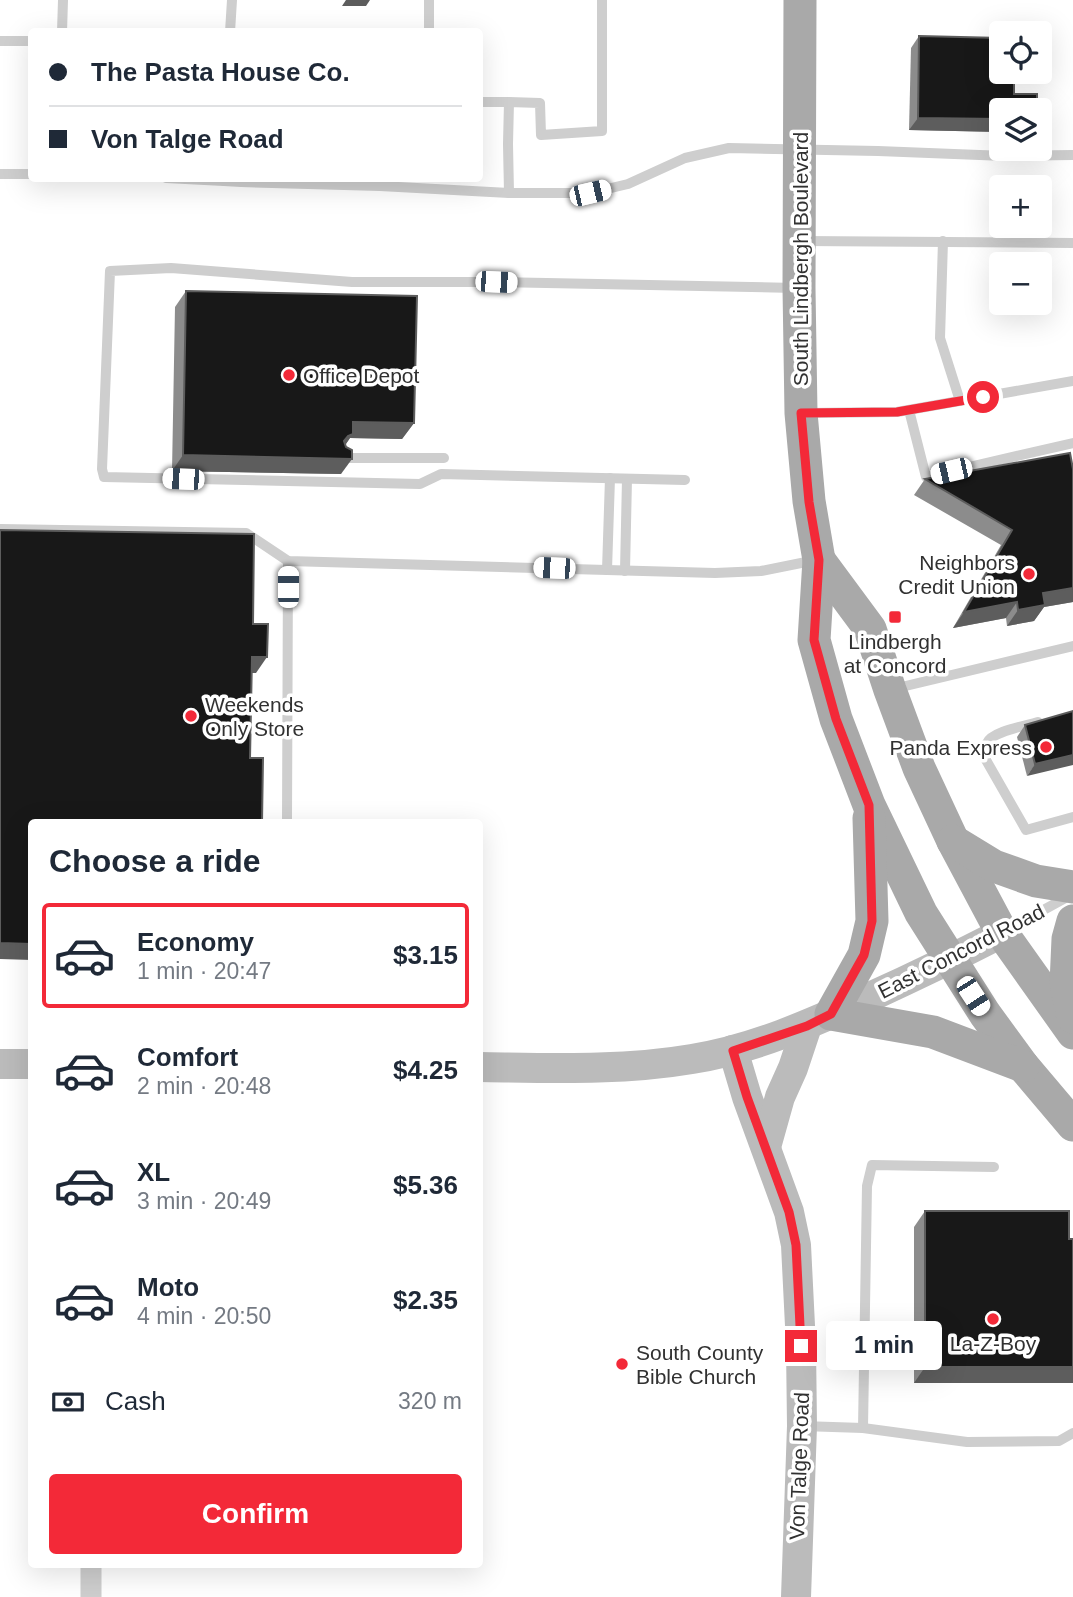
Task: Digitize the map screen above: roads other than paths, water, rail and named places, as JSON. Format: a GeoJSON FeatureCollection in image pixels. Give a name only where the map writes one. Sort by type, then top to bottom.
{"type":"FeatureCollection","features":[{"type":"Feature","properties":{"kind":"main road","name":"South Lindbergh Boulevard"},"geometry":{"type":"LineString","coordinates":[[800,0],[801,413],[809,502],[819,560],[814,640],[836,719],[869,805],[921,913],[985,1014],[1023,1066],[1073,1125]]}},
{"type":"Feature","properties":{"kind":"main road","name":"South Lindbergh Boulevard"},"geometry":{"type":"LineString","coordinates":[[819,560],[870,629],[919,768],[953,841],[1002,933],[1073,1033]]}},
{"type":"Feature","properties":{"kind":"main road"},"geometry":{"type":"LineString","coordinates":[[869,805],[872,921],[864,955],[819,1020],[933,1032],[1023,1066]]}},
{"type":"Feature","properties":{"kind":"main road"},"geometry":{"type":"LineString","coordinates":[[953,841],[994,866],[1036,881],[1073,887]]}},
{"type":"Feature","properties":{"kind":"main road"},"geometry":{"type":"LineString","coordinates":[[1073,921],[1068,939],[1066,984],[1073,1017]]}},
{"type":"Feature","properties":{"kind":"street","name":"East Concord Road"},"geometry":{"type":"LineString","coordinates":[[483,1067],[605,1068],[692,1059],[733,1051],[819,1020],[1002,933]]}},
{"type":"Feature","properties":{"kind":"street"},"geometry":{"type":"LineString","coordinates":[[766,1147],[780,1097],[819,1020]]}},
{"type":"Feature","properties":{"kind":"street","name":"Von Talge Road"},"geometry":{"type":"LineString","coordinates":[[733,1051],[789,1212],[796,1245],[802,1426],[796,1597]]}},
{"type":"Feature","properties":{"kind":"street"},"geometry":{"type":"LineString","coordinates":[[0,1064],[28,1064]]}},
{"type":"Feature","properties":{"kind":"street"},"geometry":{"type":"LineString","coordinates":[[91,1568],[91,1597]]}},
{"type":"Feature","properties":{"kind":"lane"},"geometry":{"type":"LineString","coordinates":[[62,0],[62,28]]}},
{"type":"Feature","properties":{"kind":"lane"},"geometry":{"type":"LineString","coordinates":[[230,28],[232,0]]}},
{"type":"Feature","properties":{"kind":"lane"},"geometry":{"type":"LineString","coordinates":[[429,0],[429,28]]}},
{"type":"Feature","properties":{"kind":"lane"},"geometry":{"type":"LineString","coordinates":[[483,102],[540,103],[541,135],[602,131],[602,0]]}},
{"type":"Feature","properties":{"kind":"lane"},"geometry":{"type":"LineString","coordinates":[[0,41],[28,41]]}},
{"type":"Feature","properties":{"kind":"lane"},"geometry":{"type":"LineString","coordinates":[[509,102],[509,193]]}},
{"type":"Feature","properties":{"kind":"lane"},"geometry":{"type":"LineString","coordinates":[[276,182],[509,193],[590,193],[628,184],[685,158],[729,148],[1004,156],[1073,155]]}},
{"type":"Feature","properties":{"kind":"lane"},"geometry":{"type":"LineString","coordinates":[[0,174],[28,174]]}},
{"type":"Feature","properties":{"kind":"lane"},"geometry":{"type":"LineString","coordinates":[[800,241],[1073,243]]}},
{"type":"Feature","properties":{"kind":"lane"},"geometry":{"type":"LineString","coordinates":[[943,241],[940,338],[960,401]]}},
{"type":"Feature","properties":{"kind":"lane"},"geometry":{"type":"LineString","coordinates":[[685,480],[441,474],[420,484],[104,477],[102,469],[110,271],[171,268],[352,282],[799,288]]}},
{"type":"Feature","properties":{"kind":"lane"},"geometry":{"type":"LineString","coordinates":[[801,413],[897,412],[1073,381]]}},
{"type":"Feature","properties":{"kind":"lane"},"geometry":{"type":"LineString","coordinates":[[909,410],[926,477],[1073,443]]}},
{"type":"Feature","properties":{"kind":"lane"},"geometry":{"type":"LineString","coordinates":[[341,458],[444,458]]}},
{"type":"Feature","properties":{"kind":"lane"},"geometry":{"type":"LineString","coordinates":[[607,570],[610,478]]}},
{"type":"Feature","properties":{"kind":"lane"},"geometry":{"type":"LineString","coordinates":[[625,571],[627,479]]}},
{"type":"Feature","properties":{"kind":"lane"},"geometry":{"type":"LineString","coordinates":[[0,529],[246,533],[288,561],[715,573],[761,571],[819,560]]}},
{"type":"Feature","properties":{"kind":"lane"},"geometry":{"type":"LineString","coordinates":[[287,819],[288,561]]}},
{"type":"Feature","properties":{"kind":"lane"},"geometry":{"type":"LineString","coordinates":[[890,690],[1073,646]]}},
{"type":"Feature","properties":{"kind":"lane"},"geometry":{"type":"LineString","coordinates":[[1055,718],[994,735],[987,742],[986,760],[1026,830],[1073,817]]}},
{"type":"Feature","properties":{"kind":"lane","name":"East Concord Road"},"geometry":{"type":"LineString","coordinates":[[1002,933],[1073,893]]}},
{"type":"Feature","properties":{"kind":"lane"},"geometry":{"type":"LineString","coordinates":[[863,1428],[867,1186],[872,1165],[994,1167]]}},
{"type":"Feature","properties":{"kind":"lane"},"geometry":{"type":"LineString","coordinates":[[802,1426],[863,1428],[967,1442],[1059,1441],[1073,1433]]}},
{"type":"Feature","properties":{"kind":"place","name":"Office Depot"},"geometry":{"type":"Point","coordinates":[289,375]}},
{"type":"Feature","properties":{"kind":"place","name":"Neighbors Credit Union"},"geometry":{"type":"Point","coordinates":[1029,574]}},
{"type":"Feature","properties":{"kind":"place","name":"Lindbergh at Concord"},"geometry":{"type":"Point","coordinates":[895,617]}},
{"type":"Feature","properties":{"kind":"place","name":"Weekends Only Store"},"geometry":{"type":"Point","coordinates":[191,716]}},
{"type":"Feature","properties":{"kind":"place","name":"Panda Express"},"geometry":{"type":"Point","coordinates":[1046,747]}},
{"type":"Feature","properties":{"kind":"place","name":"La-Z-Boy"},"geometry":{"type":"Point","coordinates":[993,1319]}},
{"type":"Feature","properties":{"kind":"place","name":"South County Bible Church"},"geometry":{"type":"Point","coordinates":[622,1364]}}]}
